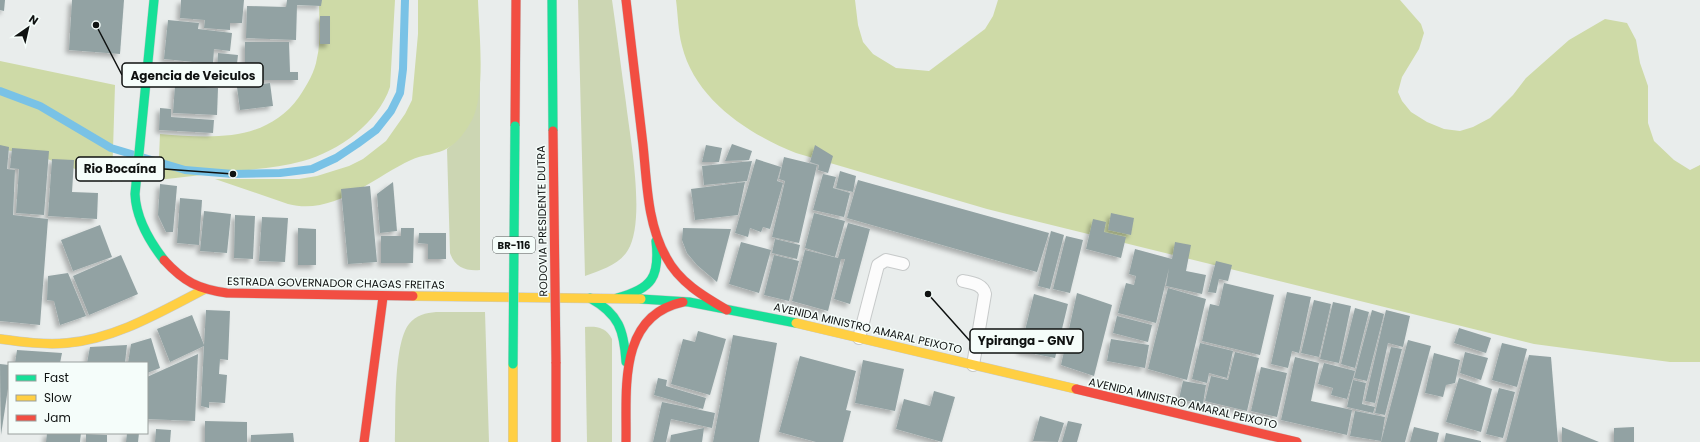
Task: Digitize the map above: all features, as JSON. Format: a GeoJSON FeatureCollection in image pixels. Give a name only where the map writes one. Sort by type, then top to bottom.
{"type":"FeatureCollection","features":[{"type":"Feature","properties":{"kind":"main road","name":"ESTRADA GOVERNADOR CHAGAS FREITAS"},"geometry":{"type":"LineString","coordinates":[[154,0],[135,181],[135,200],[139,213],[154,244],[168,264],[179,275],[192,284],[205,290],[232,294],[383,297],[617,298]]}},
{"type":"Feature","properties":{"kind":"main road","name":"BR-116"},"geometry":{"type":"LineString","coordinates":[[513,442],[516,0]]}},
{"type":"Feature","properties":{"kind":"main road","name":"RODOVIA PRESIDENTE DUTRA"},"geometry":{"type":"LineString","coordinates":[[552,0],[556,442]]}},
{"type":"Feature","properties":{"kind":"main road"},"geometry":{"type":"LineString","coordinates":[[617,298],[639,292],[652,280],[655,275],[658,261],[650,208],[626,0]]}},
{"type":"Feature","properties":{"kind":"main road"},"geometry":{"type":"LineString","coordinates":[[655,234],[662,251],[680,277],[696,292],[727,310]]}},
{"type":"Feature","properties":{"kind":"main road"},"geometry":{"type":"LineString","coordinates":[[0,339],[56,344],[92,339],[115,331],[205,290]]}},
{"type":"Feature","properties":{"kind":"main road"},"geometry":{"type":"LineString","coordinates":[[364,442],[383,297]]}},
{"type":"Feature","properties":{"kind":"main road"},"geometry":{"type":"LineString","coordinates":[[590,298],[610,310],[621,325],[625,347],[627,390]]}},
{"type":"Feature","properties":{"kind":"main road","name":"AVENIDA MINISTRO AMARAL PEIXOTO"},"geometry":{"type":"LineString","coordinates":[[617,298],[683,302],[793,322],[1297,442]]}},
{"type":"Feature","properties":{"kind":"main road"},"geometry":{"type":"LineString","coordinates":[[626,442],[628,365],[634,347],[641,331],[656,313],[669,305],[683,302]]}},
{"type":"Feature","properties":{"kind":"lane"},"geometry":{"type":"LineString","coordinates":[[859,338],[878,265],[886,260],[903,264]]}},
{"type":"Feature","properties":{"kind":"lane"},"geometry":{"type":"LineString","coordinates":[[963,280],[979,286],[984,290],[985,294],[973,365]]}},
{"type":"Feature","properties":{"kind":"green space"},"geometry":{"type":"Polygon","coordinates":[[[319,0],[395,0],[390,87],[384,100],[367,124],[343,143],[303,161],[270,168],[158,180],[160,134],[218,136],[236,134],[254,130],[271,123],[286,112],[299,97],[308,83],[316,63],[320,29],[319,0]]]}},
{"type":"Feature","properties":{"kind":"green space"},"geometry":{"type":"Polygon","coordinates":[[[418,0],[478,0],[481,62],[479,94],[472,120],[452,146],[444,150],[411,160],[352,193],[321,205],[305,206],[288,204],[215,179],[299,179],[317,176],[349,166],[363,159],[386,141],[405,114],[412,100],[418,34],[418,0]]]}},
{"type":"Feature","properties":{"kind":"green space"},"geometry":{"type":"Polygon","coordinates":[[[578,0],[612,0],[633,157],[636,200],[636,219],[633,237],[628,250],[620,260],[585,276],[578,0]]]}},
{"type":"Feature","properties":{"kind":"green space"},"geometry":{"type":"Polygon","coordinates":[[[676,0],[855,0],[858,25],[863,42],[873,54],[896,68],[929,71],[985,29],[993,16],[998,0],[1400,0],[1421,24],[1424,33],[1419,49],[1402,77],[1398,92],[1402,101],[1411,112],[1427,122],[1444,129],[1460,131],[1473,127],[1490,118],[1513,95],[1526,78],[1569,40],[1605,19],[1627,23],[1636,40],[1640,63],[1648,86],[1648,123],[1654,141],[1674,160],[1690,170],[1700,165],[1700,362],[1670,362],[1534,344],[987,209],[796,153],[760,136],[742,125],[711,98],[689,65],[682,46],[676,0]]]}},
{"type":"Feature","properties":{"kind":"green space"},"geometry":{"type":"Polygon","coordinates":[[[0,61],[115,85],[112,182],[36,155],[0,149],[0,61]]]}},
{"type":"Feature","properties":{"kind":"green space"},"geometry":{"type":"Polygon","coordinates":[[[480,74],[480,270],[470,270],[462,268],[458,265],[450,253],[447,149],[463,133],[480,74]]]}},
{"type":"Feature","properties":{"kind":"green space"},"geometry":{"type":"Polygon","coordinates":[[[436,312],[485,312],[489,442],[395,442],[396,380],[400,347],[404,334],[409,324],[415,318],[436,312]]]}},
{"type":"Feature","properties":{"kind":"green space"},"geometry":{"type":"Polygon","coordinates":[[[585,327],[600,328],[607,332],[612,339],[612,442],[587,442],[585,327]]]}},
{"type":"Feature","properties":{"kind":"building"},"geometry":{"type":"Polygon","coordinates":[[[0,0],[5,0],[4,11],[0,10],[0,0]]]}},
{"type":"Feature","properties":{"kind":"building"},"geometry":{"type":"Polygon","coordinates":[[[72,0],[124,0],[120,54],[69,50],[72,0]]]}},
{"type":"Feature","properties":{"kind":"building"},"geometry":{"type":"Polygon","coordinates":[[[181,0],[244,0],[242,23],[230,23],[230,30],[204,28],[205,20],[180,18],[181,0]]]}},
{"type":"Feature","properties":{"kind":"building"},"geometry":{"type":"Polygon","coordinates":[[[287,0],[322,0],[321,6],[297,5],[296,40],[246,38],[247,6],[286,7],[287,0]]]}},
{"type":"Feature","properties":{"kind":"building"},"geometry":{"type":"Polygon","coordinates":[[[320,16],[330,16],[330,44],[320,44],[320,16]]]}},
{"type":"Feature","properties":{"kind":"building"},"geometry":{"type":"Polygon","coordinates":[[[168,20],[199,23],[198,29],[232,33],[230,51],[214,49],[213,64],[164,59],[168,20]]]}},
{"type":"Feature","properties":{"kind":"building"},"geometry":{"type":"Polygon","coordinates":[[[245,42],[289,42],[290,72],[298,72],[298,80],[245,80],[245,42]]]}},
{"type":"Feature","properties":{"kind":"building"},"geometry":{"type":"Polygon","coordinates":[[[218,53],[238,55],[236,73],[228,71],[227,79],[163,74],[164,63],[217,68],[218,53]]]}},
{"type":"Feature","properties":{"kind":"building"},"geometry":{"type":"Polygon","coordinates":[[[270,83],[273,106],[240,110],[237,87],[270,83]]]}},
{"type":"Feature","properties":{"kind":"building"},"geometry":{"type":"Polygon","coordinates":[[[175,85],[218,88],[217,115],[173,113],[175,85]]]}},
{"type":"Feature","properties":{"kind":"building"},"geometry":{"type":"Polygon","coordinates":[[[160,108],[171,109],[171,117],[214,120],[213,133],[159,130],[160,108]]]}},
{"type":"Feature","properties":{"kind":"building"},"geometry":{"type":"Polygon","coordinates":[[[732,144],[752,151],[749,160],[725,161],[732,144]]]}},
{"type":"Feature","properties":{"kind":"building"},"geometry":{"type":"Polygon","coordinates":[[[0,145],[9,147],[7,169],[15,170],[13,215],[48,219],[40,325],[0,321],[0,145]]]}},
{"type":"Feature","properties":{"kind":"building"},"geometry":{"type":"Polygon","coordinates":[[[706,145],[722,148],[719,162],[702,162],[706,145]]]}},
{"type":"Feature","properties":{"kind":"building"},"geometry":{"type":"Polygon","coordinates":[[[815,145],[833,156],[828,173],[818,170],[819,165],[810,162],[815,145]]]}},
{"type":"Feature","properties":{"kind":"building"},"geometry":{"type":"Polygon","coordinates":[[[12,148],[49,151],[44,215],[16,213],[19,169],[10,168],[12,148]]]}},
{"type":"Feature","properties":{"kind":"building"},"geometry":{"type":"Polygon","coordinates":[[[784,157],[817,165],[799,243],[772,237],[785,181],[779,179],[784,157]]]}},
{"type":"Feature","properties":{"kind":"building"},"geometry":{"type":"Polygon","coordinates":[[[52,159],[74,160],[72,192],[98,193],[97,219],[48,216],[52,159]]]}},
{"type":"Feature","properties":{"kind":"building"},"geometry":{"type":"Polygon","coordinates":[[[756,159],[781,167],[777,181],[783,183],[770,229],[763,227],[761,232],[750,228],[748,237],[735,233],[756,159]]]}},
{"type":"Feature","properties":{"kind":"building"},"geometry":{"type":"Polygon","coordinates":[[[752,161],[747,181],[704,185],[702,166],[752,161]]]}},
{"type":"Feature","properties":{"kind":"building"},"geometry":{"type":"Polygon","coordinates":[[[840,171],[856,176],[853,192],[836,188],[840,171]]]}},
{"type":"Feature","properties":{"kind":"building"},"geometry":{"type":"Polygon","coordinates":[[[823,174],[836,177],[833,188],[850,193],[844,217],[813,210],[823,174]]]}},
{"type":"Feature","properties":{"kind":"building"},"geometry":{"type":"Polygon","coordinates":[[[858,180],[1049,233],[1037,272],[847,218],[858,180]]]}},
{"type":"Feature","properties":{"kind":"building"},"geometry":{"type":"Polygon","coordinates":[[[393,182],[397,231],[380,233],[377,194],[393,182]]]}},
{"type":"Feature","properties":{"kind":"building"},"geometry":{"type":"Polygon","coordinates":[[[745,182],[738,215],[695,220],[691,189],[745,182]]]}},
{"type":"Feature","properties":{"kind":"building"},"geometry":{"type":"Polygon","coordinates":[[[160,184],[177,186],[173,232],[166,232],[158,215],[160,184]]]}},
{"type":"Feature","properties":{"kind":"building"},"geometry":{"type":"Polygon","coordinates":[[[370,186],[377,262],[348,264],[341,189],[370,186]]]}},
{"type":"Feature","properties":{"kind":"building"},"geometry":{"type":"Polygon","coordinates":[[[180,198],[202,200],[199,245],[177,243],[180,198]]]}},
{"type":"Feature","properties":{"kind":"building"},"geometry":{"type":"Polygon","coordinates":[[[204,211],[231,214],[227,253],[200,251],[204,211]]]}},
{"type":"Feature","properties":{"kind":"building"},"geometry":{"type":"Polygon","coordinates":[[[814,213],[845,221],[835,257],[805,248],[814,213]]]}},
{"type":"Feature","properties":{"kind":"building"},"geometry":{"type":"Polygon","coordinates":[[[1111,213],[1134,218],[1131,235],[1108,230],[1111,213]]]}},
{"type":"Feature","properties":{"kind":"building"},"geometry":{"type":"Polygon","coordinates":[[[235,215],[255,216],[253,259],[234,258],[235,215]]]}},
{"type":"Feature","properties":{"kind":"building"},"geometry":{"type":"Polygon","coordinates":[[[262,217],[288,218],[285,262],[259,261],[262,217]]]}},
{"type":"Feature","properties":{"kind":"building"},"geometry":{"type":"Polygon","coordinates":[[[1093,219],[1106,222],[1104,232],[1126,237],[1121,258],[1086,249],[1093,219]]]}},
{"type":"Feature","properties":{"kind":"building"},"geometry":{"type":"Polygon","coordinates":[[[848,223],[870,229],[850,304],[834,299],[845,259],[841,259],[828,311],[792,301],[805,250],[838,258],[848,223]]]}},
{"type":"Feature","properties":{"kind":"building"},"geometry":{"type":"Polygon","coordinates":[[[100,225],[112,257],[73,271],[61,240],[100,225]]]}},
{"type":"Feature","properties":{"kind":"building"},"geometry":{"type":"Polygon","coordinates":[[[298,228],[316,229],[316,265],[298,265],[298,228]]]}},
{"type":"Feature","properties":{"kind":"building"},"geometry":{"type":"Polygon","coordinates":[[[401,228],[414,228],[413,263],[381,263],[381,236],[401,236],[401,228]]]}},
{"type":"Feature","properties":{"kind":"building"},"geometry":{"type":"Polygon","coordinates":[[[683,228],[731,229],[717,282],[697,265],[687,253],[682,240],[683,228]]]}},
{"type":"Feature","properties":{"kind":"building"},"geometry":{"type":"Polygon","coordinates":[[[1051,231],[1064,235],[1050,289],[1038,286],[1051,231]]]}},
{"type":"Feature","properties":{"kind":"building"},"geometry":{"type":"Polygon","coordinates":[[[419,233],[446,233],[446,259],[428,259],[428,244],[418,243],[419,233]]]}},
{"type":"Feature","properties":{"kind":"building"},"geometry":{"type":"Polygon","coordinates":[[[1066,236],[1083,240],[1070,293],[1053,289],[1066,236]]]}},
{"type":"Feature","properties":{"kind":"building"},"geometry":{"type":"Polygon","coordinates":[[[775,239],[800,245],[797,259],[772,253],[775,239]]]}},
{"type":"Feature","properties":{"kind":"building"},"geometry":{"type":"Polygon","coordinates":[[[741,242],[771,250],[759,293],[729,284],[741,242]]]}},
{"type":"Feature","properties":{"kind":"building"},"geometry":{"type":"Polygon","coordinates":[[[1175,242],[1191,245],[1186,271],[1206,275],[1202,294],[1166,286],[1169,268],[1156,323],[1118,313],[1126,283],[1134,285],[1136,276],[1129,274],[1135,249],[1172,259],[1175,242]]]}},
{"type":"Feature","properties":{"kind":"building"},"geometry":{"type":"Polygon","coordinates":[[[121,255],[138,294],[89,315],[73,276],[121,255]]]}},
{"type":"Feature","properties":{"kind":"building"},"geometry":{"type":"Polygon","coordinates":[[[774,255],[799,261],[789,301],[764,295],[774,255]]]}},
{"type":"Feature","properties":{"kind":"building"},"geometry":{"type":"Polygon","coordinates":[[[1216,261],[1232,265],[1228,281],[1219,279],[1216,293],[1208,292],[1216,261]]]}},
{"type":"Feature","properties":{"kind":"building"},"geometry":{"type":"Polygon","coordinates":[[[68,273],[86,316],[60,325],[54,301],[47,300],[48,276],[68,273]]]}},
{"type":"Feature","properties":{"kind":"building"},"geometry":{"type":"Polygon","coordinates":[[[1224,283],[1274,295],[1260,355],[1202,341],[1210,304],[1219,306],[1224,283]]]}},
{"type":"Feature","properties":{"kind":"building"},"geometry":{"type":"Polygon","coordinates":[[[1168,288],[1206,299],[1187,380],[1148,369],[1168,288]]]}},
{"type":"Feature","properties":{"kind":"building"},"geometry":{"type":"Polygon","coordinates":[[[1287,292],[1311,297],[1299,353],[1292,351],[1288,368],[1271,364],[1287,292]]]}},
{"type":"Feature","properties":{"kind":"building"},"geometry":{"type":"Polygon","coordinates":[[[1077,293],[1112,305],[1094,376],[1061,365],[1077,293]]]}},
{"type":"Feature","properties":{"kind":"building"},"geometry":{"type":"Polygon","coordinates":[[[1034,294],[1068,304],[1055,358],[1020,351],[1034,294]]]}},
{"type":"Feature","properties":{"kind":"building"},"geometry":{"type":"Polygon","coordinates":[[[1314,300],[1331,304],[1319,357],[1301,353],[1314,300]]]}},
{"type":"Feature","properties":{"kind":"building"},"geometry":{"type":"Polygon","coordinates":[[[1333,302],[1351,306],[1339,363],[1320,359],[1333,302]]]}},
{"type":"Feature","properties":{"kind":"building"},"geometry":{"type":"Polygon","coordinates":[[[1355,308],[1369,312],[1355,368],[1341,364],[1355,308]]]}},
{"type":"Feature","properties":{"kind":"building"},"geometry":{"type":"Polygon","coordinates":[[[206,310],[230,311],[228,360],[220,359],[219,374],[227,375],[225,403],[209,402],[209,408],[201,406],[204,346],[170,362],[157,329],[192,315],[204,345],[206,310]]]}},
{"type":"Feature","properties":{"kind":"building"},"geometry":{"type":"Polygon","coordinates":[[[1372,310],[1384,314],[1367,381],[1354,378],[1372,310]]]}},
{"type":"Feature","properties":{"kind":"building"},"geometry":{"type":"Polygon","coordinates":[[[1386,310],[1410,316],[1403,347],[1388,343],[1375,403],[1365,401],[1386,310]]]}},
{"type":"Feature","properties":{"kind":"building"},"geometry":{"type":"Polygon","coordinates":[[[1117,316],[1152,325],[1148,342],[1113,333],[1117,316]]]}},
{"type":"Feature","properties":{"kind":"building"},"geometry":{"type":"Polygon","coordinates":[[[1459,328],[1491,338],[1486,353],[1454,343],[1459,328]]]}},
{"type":"Feature","properties":{"kind":"building"},"geometry":{"type":"Polygon","coordinates":[[[698,331],[726,339],[710,395],[671,384],[683,339],[695,342],[698,331]]]}},
{"type":"Feature","properties":{"kind":"building"},"geometry":{"type":"Polygon","coordinates":[[[733,335],[777,343],[759,442],[713,442],[733,335]]]}},
{"type":"Feature","properties":{"kind":"building"},"geometry":{"type":"Polygon","coordinates":[[[151,338],[160,368],[148,373],[148,362],[128,362],[131,344],[151,338]]]}},
{"type":"Feature","properties":{"kind":"building"},"geometry":{"type":"Polygon","coordinates":[[[1111,339],[1149,345],[1145,368],[1107,361],[1111,339]]]}},
{"type":"Feature","properties":{"kind":"building"},"geometry":{"type":"Polygon","coordinates":[[[1408,340],[1431,346],[1405,442],[1381,442],[1408,340]]]}},
{"type":"Feature","properties":{"kind":"building"},"geometry":{"type":"Polygon","coordinates":[[[1200,343],[1233,351],[1227,378],[1209,373],[1207,383],[1192,379],[1200,343]]]}},
{"type":"Feature","properties":{"kind":"building"},"geometry":{"type":"Polygon","coordinates":[[[1502,343],[1527,349],[1517,387],[1492,380],[1502,343]]]}},
{"type":"Feature","properties":{"kind":"building"},"geometry":{"type":"Polygon","coordinates":[[[127,345],[125,362],[87,362],[90,347],[127,345]]]}},
{"type":"Feature","properties":{"kind":"building"},"geometry":{"type":"Polygon","coordinates":[[[1391,347],[1402,349],[1385,415],[1375,413],[1391,347]]]}},
{"type":"Feature","properties":{"kind":"building"},"geometry":{"type":"Polygon","coordinates":[[[17,350],[62,353],[60,362],[15,362],[17,350]]]}},
{"type":"Feature","properties":{"kind":"building"},"geometry":{"type":"Polygon","coordinates":[[[1235,352],[1259,358],[1247,411],[1205,401],[1211,376],[1228,380],[1235,352]]]}},
{"type":"Feature","properties":{"kind":"building"},"geometry":{"type":"Polygon","coordinates":[[[1465,352],[1488,358],[1481,380],[1460,373],[1465,352]]]}},
{"type":"Feature","properties":{"kind":"building"},"geometry":{"type":"Polygon","coordinates":[[[1434,353],[1460,360],[1455,383],[1446,385],[1443,397],[1425,393],[1434,353]]]}},
{"type":"Feature","properties":{"kind":"building"},"geometry":{"type":"Polygon","coordinates":[[[198,354],[195,421],[148,419],[148,377],[198,354]]]}},
{"type":"Feature","properties":{"kind":"building"},"geometry":{"type":"Polygon","coordinates":[[[1529,355],[1551,357],[1558,442],[1506,442],[1529,355]]]}},
{"type":"Feature","properties":{"kind":"building"},"geometry":{"type":"Polygon","coordinates":[[[800,356],[856,371],[846,410],[851,411],[843,442],[816,442],[779,432],[800,356]]]}},
{"type":"Feature","properties":{"kind":"building"},"geometry":{"type":"Polygon","coordinates":[[[1295,357],[1319,363],[1311,401],[1352,410],[1347,435],[1281,420],[1295,357]]]}},
{"type":"Feature","properties":{"kind":"building"},"geometry":{"type":"Polygon","coordinates":[[[863,360],[904,369],[895,411],[855,403],[863,360]]]}},
{"type":"Feature","properties":{"kind":"building"},"geometry":{"type":"Polygon","coordinates":[[[1324,363],[1355,371],[1347,399],[1331,395],[1333,388],[1318,384],[1324,363]]]}},
{"type":"Feature","properties":{"kind":"building"},"geometry":{"type":"Polygon","coordinates":[[[0,364],[8,365],[8,389],[1,435],[0,364]]]}},
{"type":"Feature","properties":{"kind":"building"},"geometry":{"type":"Polygon","coordinates":[[[1261,367],[1287,373],[1277,417],[1251,411],[1261,367]]]}},
{"type":"Feature","properties":{"kind":"building"},"geometry":{"type":"Polygon","coordinates":[[[658,378],[667,380],[666,386],[706,398],[703,409],[654,395],[658,378]]]}},
{"type":"Feature","properties":{"kind":"building"},"geometry":{"type":"Polygon","coordinates":[[[1459,378],[1492,389],[1481,432],[1446,422],[1459,378]]]}},
{"type":"Feature","properties":{"kind":"building"},"geometry":{"type":"Polygon","coordinates":[[[1353,380],[1366,383],[1362,404],[1375,407],[1373,413],[1347,407],[1353,380]]]}},
{"type":"Feature","properties":{"kind":"building"},"geometry":{"type":"Polygon","coordinates":[[[1183,381],[1206,385],[1203,404],[1179,399],[1183,381]]]}},
{"type":"Feature","properties":{"kind":"building"},"geometry":{"type":"Polygon","coordinates":[[[1499,388],[1515,392],[1503,438],[1486,434],[1499,388]]]}},
{"type":"Feature","properties":{"kind":"building"},"geometry":{"type":"Polygon","coordinates":[[[934,391],[955,397],[942,442],[896,429],[904,399],[930,406],[934,391]]]}},
{"type":"Feature","properties":{"kind":"building"},"geometry":{"type":"Polygon","coordinates":[[[662,402],[715,413],[712,428],[671,419],[666,442],[653,442],[662,402]]]}},
{"type":"Feature","properties":{"kind":"building"},"geometry":{"type":"Polygon","coordinates":[[[1355,411],[1385,417],[1381,441],[1350,436],[1355,411]]]}},
{"type":"Feature","properties":{"kind":"building"},"geometry":{"type":"Polygon","coordinates":[[[1040,416],[1064,423],[1058,442],[1033,441],[1040,416]]]}},
{"type":"Feature","properties":{"kind":"building"},"geometry":{"type":"Polygon","coordinates":[[[205,421],[247,422],[247,442],[205,442],[205,421]]]}},
{"type":"Feature","properties":{"kind":"building"},"geometry":{"type":"Polygon","coordinates":[[[1068,421],[1082,424],[1077,442],[1062,442],[1068,421]]]}},
{"type":"Feature","properties":{"kind":"building"},"geometry":{"type":"Polygon","coordinates":[[[1414,427],[1439,433],[1437,442],[1410,442],[1414,427]]]}},
{"type":"Feature","properties":{"kind":"building"},"geometry":{"type":"Polygon","coordinates":[[[1562,427],[1599,442],[1562,442],[1562,427]]]}},
{"type":"Feature","properties":{"kind":"building"},"geometry":{"type":"Polygon","coordinates":[[[1634,427],[1634,442],[1614,442],[1614,428],[1634,427]]]}},
{"type":"Feature","properties":{"kind":"building"},"geometry":{"type":"Polygon","coordinates":[[[704,428],[702,442],[670,442],[671,435],[704,428]]]}},
{"type":"Feature","properties":{"kind":"building"},"geometry":{"type":"Polygon","coordinates":[[[156,429],[171,430],[170,442],[155,442],[156,429]]]}},
{"type":"Feature","properties":{"kind":"building"},"geometry":{"type":"Polygon","coordinates":[[[293,433],[294,442],[251,442],[251,435],[293,433]]]}},
{"type":"Feature","properties":{"kind":"building"},"geometry":{"type":"Polygon","coordinates":[[[1446,433],[1481,441],[1481,442],[1444,442],[1446,433]]]}},
{"type":"Feature","properties":{"kind":"building"},"geometry":{"type":"Polygon","coordinates":[[[47,434],[81,434],[80,442],[46,442],[47,434]]]}},
{"type":"Feature","properties":{"kind":"building"},"geometry":{"type":"Polygon","coordinates":[[[86,434],[107,435],[107,442],[86,442],[86,434]]]}},
{"type":"Feature","properties":{"kind":"building"},"geometry":{"type":"Polygon","coordinates":[[[127,434],[139,434],[138,442],[126,442],[127,434]]]}},
{"type":"Feature","properties":{"kind":"waterway"},"geometry":{"type":"LineString","coordinates":[[0,91],[40,106],[111,148],[185,170],[233,174],[280,173],[312,169],[336,158],[357,144],[376,130],[391,111],[400,93],[403,69],[405,0]]}},
{"type":"Feature","properties":{"kind":"traffic: fast"},"geometry":{"type":"LineString","coordinates":[[154,0],[135,194],[141,221],[164,260]]}},
{"type":"Feature","properties":{"kind":"traffic: fast"},"geometry":{"type":"LineString","coordinates":[[552,0],[553,131]]}},
{"type":"Feature","properties":{"kind":"traffic: fast"},"geometry":{"type":"LineString","coordinates":[[513,364],[515,126]]}},
{"type":"Feature","properties":{"kind":"traffic: fast"},"geometry":{"type":"LineString","coordinates":[[617,298],[646,286],[651,280],[657,264],[656,241]]}},
{"type":"Feature","properties":{"kind":"traffic: fast"},"geometry":{"type":"LineString","coordinates":[[590,298],[608,310],[618,324],[624,341],[626,362]]}},
{"type":"Feature","properties":{"kind":"traffic: fast"},"geometry":{"type":"LineString","coordinates":[[641,299],[689,302],[796,323]]}},
{"type":"Feature","properties":{"kind":"traffic: slow"},"geometry":{"type":"LineString","coordinates":[[0,339],[50,344],[67,343],[103,336],[138,323],[205,289]]}},
{"type":"Feature","properties":{"kind":"traffic: slow"},"geometry":{"type":"LineString","coordinates":[[413,296],[641,299]]}},
{"type":"Feature","properties":{"kind":"traffic: slow"},"geometry":{"type":"LineString","coordinates":[[796,323],[1076,389]]}},
{"type":"Feature","properties":{"kind":"traffic: slow"},"geometry":{"type":"LineString","coordinates":[[513,364],[513,442]]}},
{"type":"Feature","properties":{"kind":"traffic: jam"},"geometry":{"type":"LineString","coordinates":[[515,126],[516,0]]}},
{"type":"Feature","properties":{"kind":"traffic: jam"},"geometry":{"type":"LineString","coordinates":[[626,0],[647,188],[651,216],[655,230],[666,257],[678,274],[692,288],[727,310]]}},
{"type":"Feature","properties":{"kind":"traffic: jam"},"geometry":{"type":"LineString","coordinates":[[553,131],[556,362]]}},
{"type":"Feature","properties":{"kind":"traffic: jam"},"geometry":{"type":"LineString","coordinates":[[164,260],[178,274],[192,283],[200,287],[227,293],[413,296]]}},
{"type":"Feature","properties":{"kind":"traffic: jam"},"geometry":{"type":"LineString","coordinates":[[364,442],[383,297]]}},
{"type":"Feature","properties":{"kind":"traffic: jam"},"geometry":{"type":"LineString","coordinates":[[626,442],[627,379],[630,358],[636,339],[646,323],[662,310],[683,302]]}},
{"type":"Feature","properties":{"kind":"traffic: jam"},"geometry":{"type":"LineString","coordinates":[[556,362],[556,442]]}},
{"type":"Feature","properties":{"kind":"traffic: jam"},"geometry":{"type":"LineString","coordinates":[[1076,389],[1297,442]]}},
{"type":"Feature","properties":{"kind":"place","name":"Agencia de Veiculos"},"geometry":{"type":"Point","coordinates":[96,25]}},
{"type":"Feature","properties":{"kind":"place","name":"Rio Bocaína"},"geometry":{"type":"Point","coordinates":[233,174]}},
{"type":"Feature","properties":{"kind":"place","name":"Ypiranga - GNV"},"geometry":{"type":"Point","coordinates":[928,294]}}]}
